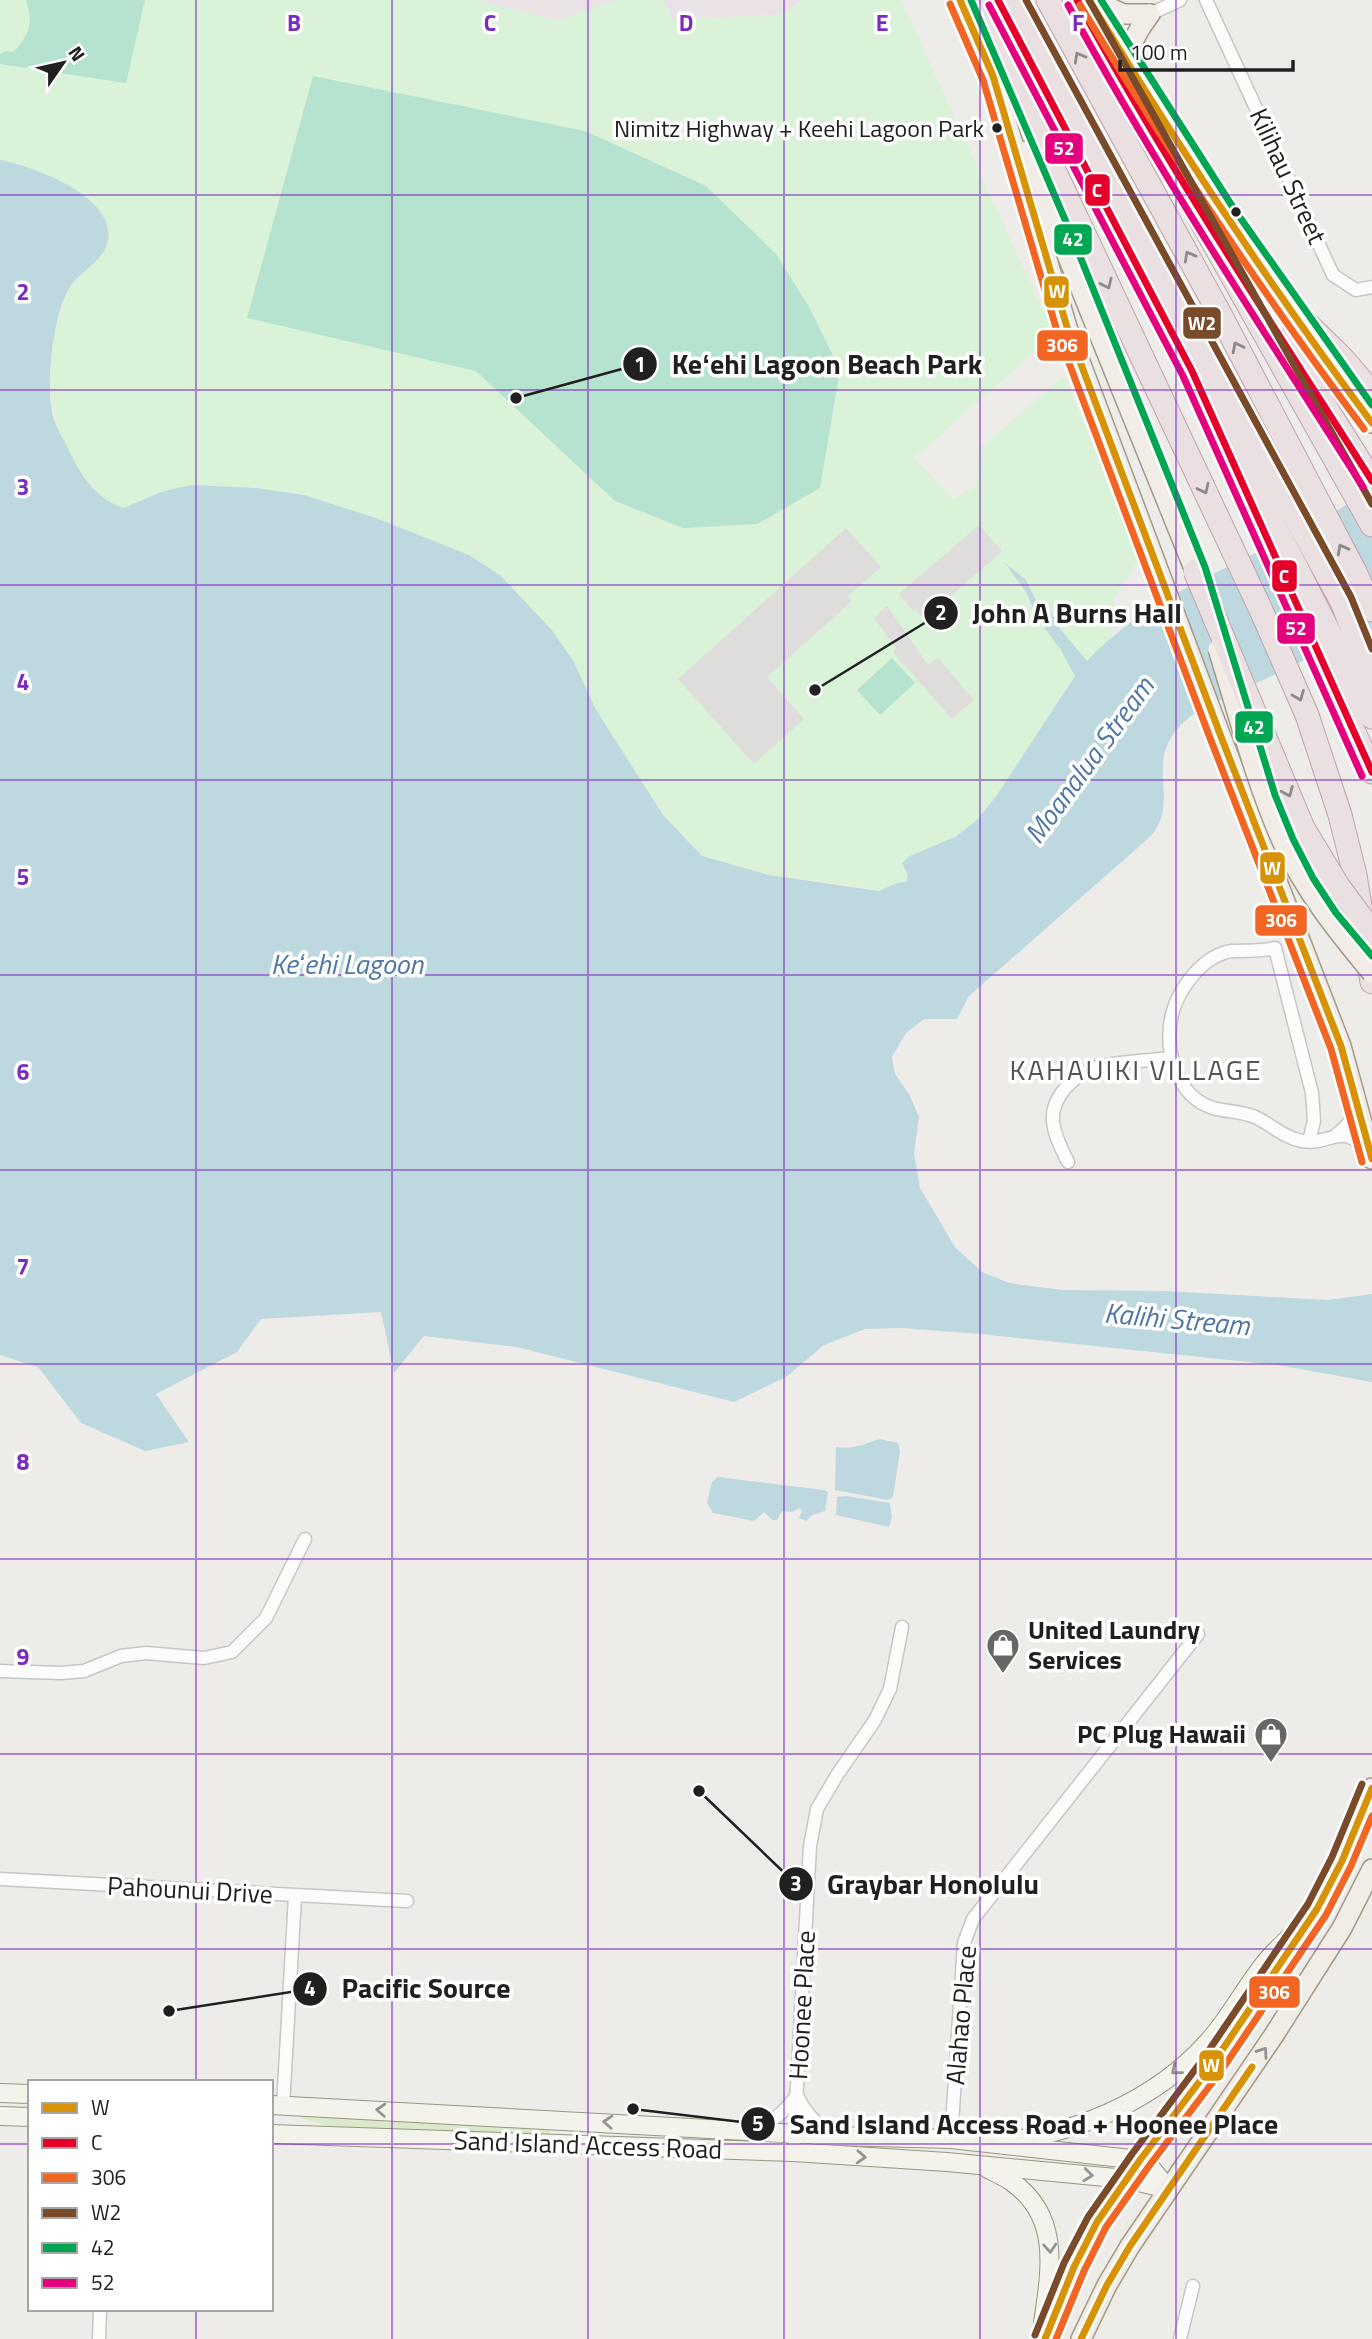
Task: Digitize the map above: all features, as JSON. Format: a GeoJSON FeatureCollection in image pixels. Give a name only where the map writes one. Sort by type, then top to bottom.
{"type":"FeatureCollection","features":[{"type":"Feature","properties":{"kind":"highway"},"geometry":{"type":"LineString","coordinates":[[974,0],[1261,610],[1307,715],[1340,815],[1355,875],[1372,982]]}},
{"type":"Feature","properties":{"kind":"highway"},"geometry":{"type":"LineString","coordinates":[[998,0],[1292,559],[1372,717]]}},
{"type":"Feature","properties":{"kind":"highway"},"geometry":{"type":"LineString","coordinates":[[1014,0],[1342,602],[1365,660],[1372,687]]}},
{"type":"Feature","properties":{"kind":"highway"},"geometry":{"type":"LineString","coordinates":[[1048,0],[1221,316],[1372,610]]}},
{"type":"Feature","properties":{"kind":"highway"},"geometry":{"type":"LineString","coordinates":[[1077,0],[1182,183],[1372,481]]}},
{"type":"Feature","properties":{"kind":"highway"},"geometry":{"type":"LineString","coordinates":[[1182,183],[1372,525]]}},
{"type":"Feature","properties":{"kind":"highway"},"geometry":{"type":"LineString","coordinates":[[1285,302],[1344,360],[1372,393]]}},
{"type":"Feature","properties":{"kind":"highway"},"geometry":{"type":"LineString","coordinates":[[1192,371],[1372,772]]}},
{"type":"Feature","properties":{"kind":"highway"},"geometry":{"type":"LineString","coordinates":[[1195,571],[1303,828],[1338,886],[1372,932]]}},
{"type":"Feature","properties":{"kind":"main road"},"geometry":{"type":"LineString","coordinates":[[960,0],[1059,233],[1195,571],[1257,774],[1283,843],[1304,883],[1328,919],[1372,973]]}},
{"type":"Feature","properties":{"kind":"main road"},"geometry":{"type":"LineString","coordinates":[[1089,0],[1142,89],[1285,302],[1372,423]]}},
{"type":"Feature","properties":{"kind":"main road"},"geometry":{"type":"LineString","coordinates":[[1094,0],[1123,14],[1150,14]]}},
{"type":"Feature","properties":{"kind":"main road"},"geometry":{"type":"LineString","coordinates":[[1142,89],[1132,56],[1133,37],[1150,14]]}},
{"type":"Feature","properties":{"kind":"main road"},"geometry":{"type":"LineString","coordinates":[[993,76],[1067,327],[1341,1046],[1372,1158]]}},
{"type":"Feature","properties":{"kind":"main road"},"geometry":{"type":"LineString","coordinates":[[1043,2339],[1097,2222],[1212,2065],[1317,1909],[1342,1861],[1372,1788]]}},
{"type":"Feature","properties":{"kind":"main road"},"geometry":{"type":"LineString","coordinates":[[1081,2339],[1107,2285],[1168,2189],[1281,2025],[1342,1928],[1372,1869]]}},
{"type":"Feature","properties":{"kind":"main road"},"geometry":{"type":"LineString","coordinates":[[992,2143],[1033,2137],[1084,2123],[1132,2101],[1161,2082],[1205,2046],[1268,1959],[1317,1909]]}},
{"type":"Feature","properties":{"kind":"main road"},"geometry":{"type":"LineString","coordinates":[[0,2093],[28,2094]]}},
{"type":"Feature","properties":{"kind":"main road"},"geometry":{"type":"LineString","coordinates":[[276,2134],[277,2105]]}},
{"type":"Feature","properties":{"kind":"main road","name":"Sand Island Access Road"},"geometry":{"type":"LineString","coordinates":[[277,2105],[836,2136],[951,2139],[1140,2160]]}},
{"type":"Feature","properties":{"kind":"main road"},"geometry":{"type":"LineString","coordinates":[[0,2116],[28,2117]]}},
{"type":"Feature","properties":{"kind":"main road"},"geometry":{"type":"LineString","coordinates":[[572,2145],[574,2120]]}},
{"type":"Feature","properties":{"kind":"main road","name":"Sand Island Access Road"},"geometry":{"type":"LineString","coordinates":[[276,2134],[793,2152],[1126,2179],[1168,2189]]}},
{"type":"Feature","properties":{"kind":"main road"},"geometry":{"type":"LineString","coordinates":[[1140,2160],[1152,2169],[1168,2189]]}},
{"type":"Feature","properties":{"kind":"main road"},"geometry":{"type":"LineString","coordinates":[[978,2165],[1012,2182],[1041,2214],[1049,2236],[1051,2258],[1043,2339]]}},
{"type":"Feature","properties":{"kind":"street"},"geometry":{"type":"LineString","coordinates":[[1150,14],[1180,0]]}},
{"type":"Feature","properties":{"kind":"street","name":"Kilihau Street"},"geometry":{"type":"LineString","coordinates":[[1206,0],[1333,275],[1356,290],[1372,287]]}},
{"type":"Feature","properties":{"kind":"street"},"geometry":{"type":"LineString","coordinates":[[1309,1141],[1314,1121],[1312,1093],[1275,948],[1219,955],[1196,972],[1174,1009],[1170,1022],[1172,1058],[1183,1085],[1201,1103],[1212,1108],[1245,1114],[1290,1138],[1309,1141],[1336,1135],[1349,1136],[1362,1144],[1372,1158]]}},
{"type":"Feature","properties":{"kind":"street"},"geometry":{"type":"LineString","coordinates":[[1068,1162],[1053,1123],[1053,1109],[1074,1080],[1096,1068],[1172,1058]]}},
{"type":"Feature","properties":{"kind":"street"},"geometry":{"type":"LineString","coordinates":[[1336,1135],[1348,1125],[1354,1114],[1355,1100]]}},
{"type":"Feature","properties":{"kind":"street"},"geometry":{"type":"LineString","coordinates":[[0,1671],[61,1673],[84,1671],[121,1657],[146,1653],[204,1658],[232,1651],[266,1618],[305,1539]]}},
{"type":"Feature","properties":{"kind":"street","name":"Hoonee Place"},"geometry":{"type":"LineString","coordinates":[[793,2152],[810,1846],[817,1809],[875,1720],[890,1689],[902,1627]]}},
{"type":"Feature","properties":{"kind":"street","name":"Alahao Place"},"geometry":{"type":"LineString","coordinates":[[951,2139],[964,1943],[972,1919],[1198,1634]]}},
{"type":"Feature","properties":{"kind":"street","name":"Pahounui Drive"},"geometry":{"type":"LineString","coordinates":[[0,1879],[295,1896],[277,2105]]}},
{"type":"Feature","properties":{"kind":"street"},"geometry":{"type":"LineString","coordinates":[[295,1896],[407,1901]]}},
{"type":"Feature","properties":{"kind":"street"},"geometry":{"type":"LineString","coordinates":[[749,2130],[775,2119],[797,2095],[816,2123],[836,2136]]}},
{"type":"Feature","properties":{"kind":"street"},"geometry":{"type":"LineString","coordinates":[[1181,2339],[1193,2286]]}},
{"type":"Feature","properties":{"kind":"street"},"geometry":{"type":"LineString","coordinates":[[99,2339],[100,2311]]}},
{"type":"Feature","properties":{"kind":"shaded area"},"geometry":{"type":"Polygon","coordinates":[[[474,0],[616,0],[556,20],[474,0]]]}},
{"type":"Feature","properties":{"kind":"shaded area"},"geometry":{"type":"Polygon","coordinates":[[[663,0],[803,0],[779,15],[672,19],[663,0]]]}},
{"type":"Feature","properties":{"kind":"shaded area"},"geometry":{"type":"Polygon","coordinates":[[[979,525],[1002,551],[924,619],[915,609],[913,611],[899,594],[979,525]]]}},
{"type":"Feature","properties":{"kind":"shaded area"},"geometry":{"type":"Polygon","coordinates":[[[846,528],[881,567],[848,596],[852,601],[767,677],[804,719],[754,764],[678,679],[846,528]]]}},
{"type":"Feature","properties":{"kind":"shaded area"},"geometry":{"type":"Polygon","coordinates":[[[887,606],[928,665],[938,658],[974,700],[952,719],[893,652],[896,648],[874,618],[887,606]]]}},
{"type":"Feature","properties":{"kind":"green space"},"geometry":{"type":"Polygon","coordinates":[[[0,0],[474,0],[556,20],[616,0],[663,0],[672,19],[779,15],[803,0],[901,0],[1054,335],[914,458],[953,499],[976,486],[978,450],[1064,376],[1140,558],[1113,599],[1112,636],[1075,676],[997,795],[978,819],[942,845],[910,856],[903,868],[908,874],[906,882],[879,891],[769,875],[702,856],[663,815],[595,708],[574,662],[551,629],[500,575],[469,555],[376,518],[303,495],[256,488],[191,485],[161,492],[124,509],[106,500],[93,486],[70,454],[60,432],[50,385],[51,360],[60,312],[69,289],[101,253],[109,229],[18,163],[0,160],[0,0]]]}},
{"type":"Feature","properties":{"kind":"green space"},"geometry":{"type":"Polygon","coordinates":[[[26,0],[145,0],[126,83],[0,64],[0,54],[6,51],[14,52],[29,28],[30,15],[26,0]]]}},
{"type":"Feature","properties":{"kind":"green space"},"geometry":{"type":"Polygon","coordinates":[[[313,76],[585,131],[706,186],[776,254],[809,307],[840,370],[820,488],[757,524],[683,528],[615,501],[476,371],[247,318],[313,76]]]}},
{"type":"Feature","properties":{"kind":"green space"},"geometry":{"type":"Polygon","coordinates":[[[892,658],[915,683],[880,715],[857,690],[892,658]]]}},
{"type":"Feature","properties":{"kind":"green space"},"geometry":{"type":"Polygon","coordinates":[[[305,2115],[550,2129],[546,2138],[329,2126],[301,2118],[305,2115]]]}},
{"type":"Feature","properties":{"kind":"water","name":"Keʻehi Lagoon"},"geometry":{"type":"Polygon","coordinates":[[[0,160],[33,169],[71,187],[101,212],[108,227],[104,250],[76,279],[65,296],[55,330],[50,370],[51,406],[56,423],[80,470],[99,494],[124,508],[161,492],[191,485],[256,488],[304,495],[376,518],[469,555],[500,575],[551,629],[574,662],[595,708],[663,815],[702,856],[769,875],[879,891],[906,882],[908,875],[902,863],[910,856],[955,837],[978,819],[997,795],[1075,676],[1061,650],[1038,619],[1026,592],[1005,563],[1026,580],[1035,599],[1049,609],[1060,629],[1087,661],[1131,622],[1155,606],[1320,521],[1372,485],[1372,628],[1198,711],[1179,727],[1168,743],[1164,759],[1164,805],[1160,821],[1151,836],[969,996],[957,1019],[924,1019],[906,1033],[892,1057],[895,1074],[909,1094],[919,1117],[914,1154],[920,1188],[955,1247],[982,1272],[1009,1283],[1062,1290],[1165,1291],[1328,1300],[1372,1294],[1372,1382],[1278,1365],[980,1334],[902,1328],[865,1329],[824,1345],[786,1377],[734,1402],[517,1347],[424,1336],[394,1373],[381,1312],[261,1319],[237,1352],[156,1394],[189,1442],[145,1451],[81,1423],[38,1367],[0,1355],[0,160]]]}},
{"type":"Feature","properties":{"kind":"water"},"geometry":{"type":"Polygon","coordinates":[[[879,1439],[898,1443],[900,1451],[893,1497],[888,1500],[835,1490],[836,1447],[864,1445],[879,1439]]]}},
{"type":"Feature","properties":{"kind":"water"},"geometry":{"type":"Polygon","coordinates":[[[718,1477],[824,1490],[828,1492],[825,1511],[812,1515],[806,1521],[799,1518],[802,1511],[800,1508],[792,1512],[782,1511],[777,1520],[772,1520],[764,1512],[754,1521],[713,1513],[707,1503],[712,1482],[718,1477]]]}},
{"type":"Feature","properties":{"kind":"water"},"geometry":{"type":"Polygon","coordinates":[[[837,1497],[890,1503],[892,1518],[889,1527],[836,1515],[837,1497]]]}},
{"type":"Feature","properties":{"kind":"transit line","name":"W"},"geometry":{"type":"LineString","coordinates":[[960,0],[993,76],[1067,327],[1341,1046],[1372,1159]]}},
{"type":"Feature","properties":{"kind":"transit line","name":"42"},"geometry":{"type":"LineString","coordinates":[[971,0],[1069,229],[1205,567],[1275,795],[1293,839],[1313,878],[1336,913],[1372,956]]}},
{"type":"Feature","properties":{"kind":"transit line","name":"C"},"geometry":{"type":"LineString","coordinates":[[998,0],[1192,371],[1372,772]]}},
{"type":"Feature","properties":{"kind":"transit line","name":"W2"},"geometry":{"type":"LineString","coordinates":[[1026,0],[1351,597],[1372,649]]}},
{"type":"Feature","properties":{"kind":"transit line","name":"C"},"geometry":{"type":"LineString","coordinates":[[1077,0],[1183,183],[1372,481]]}},
{"type":"Feature","properties":{"kind":"transit line","name":"W"},"geometry":{"type":"LineString","coordinates":[[1089,0],[1226,215],[1372,423]]}},
{"type":"Feature","properties":{"kind":"transit line","name":"W2"},"geometry":{"type":"LineString","coordinates":[[1089,0],[1372,504]]}},
{"type":"Feature","properties":{"kind":"transit line","name":"42"},"geometry":{"type":"LineString","coordinates":[[1101,0],[1234,209],[1372,405]]}},
{"type":"Feature","properties":{"kind":"transit line","name":"306"},"geometry":{"type":"LineString","coordinates":[[950,4],[983,80],[1057,331],[1210,738],[1331,1049],[1362,1162]]}},
{"type":"Feature","properties":{"kind":"transit line","name":"52"},"geometry":{"type":"LineString","coordinates":[[989,5],[1183,376],[1362,776]]}},
{"type":"Feature","properties":{"kind":"transit line","name":"52"},"geometry":{"type":"LineString","coordinates":[[1068,5],[1174,189],[1363,487]]}},
{"type":"Feature","properties":{"kind":"transit line","name":"306"},"geometry":{"type":"LineString","coordinates":[[1080,5],[1217,221],[1364,429]]}},
{"type":"Feature","properties":{"kind":"transit line","name":"W2"},"geometry":{"type":"LineString","coordinates":[[1035,2335],[1064,2263],[1088,2217],[1203,2059],[1308,1904],[1332,1857],[1362,1784]]}},
{"type":"Feature","properties":{"kind":"transit line","name":"W"},"geometry":{"type":"LineString","coordinates":[[1045,2339],[1074,2267],[1097,2222],[1212,2065],[1317,1909],[1342,1861],[1372,1788]]}},
{"type":"Feature","properties":{"kind":"transit line","name":"306"},"geometry":{"type":"LineString","coordinates":[[1056,2339],[1084,2271],[1106,2227],[1221,2071],[1326,1915],[1372,1816]]}},
{"type":"Feature","properties":{"kind":"transit line","name":"W"},"geometry":{"type":"LineString","coordinates":[[1081,2339],[1107,2285],[1130,2246],[1252,2067]]}},
{"type":"Feature","properties":{"kind":"place","name":"Nimitz Highway + Keehi Lagoon Park"},"geometry":{"type":"Point","coordinates":[997,128]}},
{"type":"Feature","properties":{"kind":"place","name":"Keʻehi Lagoon Beach Park"},"geometry":{"type":"Point","coordinates":[516,398]}},
{"type":"Feature","properties":{"kind":"place","name":"John A Burns Hall"},"geometry":{"type":"Point","coordinates":[815,690]}},
{"type":"Feature","properties":{"kind":"place","name":"United Laundry Services"},"geometry":{"type":"Point","coordinates":[1003,1675]}},
{"type":"Feature","properties":{"kind":"place","name":"PC Plug Hawaii"},"geometry":{"type":"Point","coordinates":[1271,1764]}},
{"type":"Feature","properties":{"kind":"place","name":"Graybar Honolulu"},"geometry":{"type":"Point","coordinates":[699,1791]}},
{"type":"Feature","properties":{"kind":"place","name":"Pacific Source"},"geometry":{"type":"Point","coordinates":[169,2011]}},
{"type":"Feature","properties":{"kind":"place","name":"Sand Island Access Road + Hoonee Place"},"geometry":{"type":"Point","coordinates":[633,2109]}},
{"type":"Feature","properties":{"kind":"district","name":"KAHAUIKI VILLAGE"},"geometry":{"type":"Point","coordinates":[1136,1070]}},
{"type":"Feature","properties":{"kind":"water label","name":"Moanalua Stream"},"geometry":{"type":"Point","coordinates":[1089,760]}},
{"type":"Feature","properties":{"kind":"water label","name":"Kalihi Stream"},"geometry":{"type":"Point","coordinates":[1177,1319]}}]}
